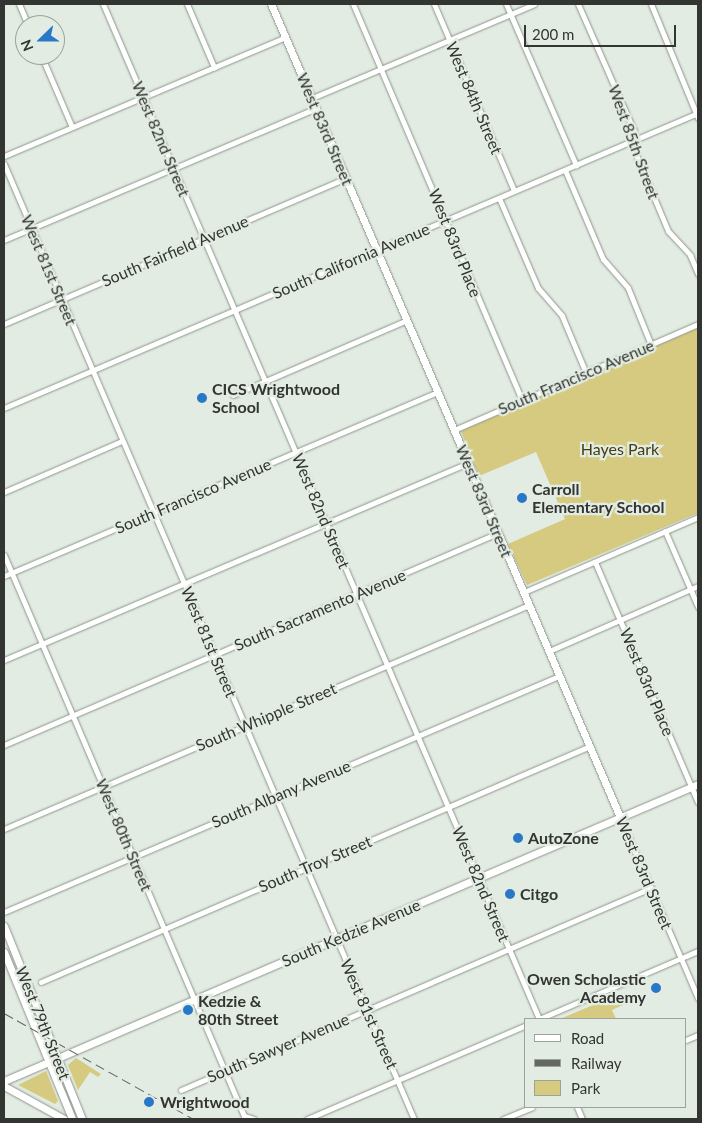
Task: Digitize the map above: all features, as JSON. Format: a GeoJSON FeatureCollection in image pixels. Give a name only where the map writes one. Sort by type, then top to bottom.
{"type":"FeatureCollection","features":[{"type":"Feature","properties":{"kind":"main road","name":"West 83rd Street"},"geometry":{"type":"LineString","coordinates":[[271,4],[620,817]]}},
{"type":"Feature","properties":{"kind":"main road","name":"South Kedzie Avenue"},"geometry":{"type":"LineString","coordinates":[[4,1081],[695,785]]}},
{"type":"Feature","properties":{"kind":"main road","name":"West 79th Street"},"geometry":{"type":"LineString","coordinates":[[4,926],[82,1119]]}},
{"type":"Feature","properties":{"kind":"main road","name":"West 79th Street"},"geometry":{"type":"LineString","coordinates":[[4,952],[72,1119]]}},
{"type":"Feature","properties":{"kind":"main road"},"geometry":{"type":"LineString","coordinates":[[4,1086],[64,1119]]}},
{"type":"Feature","properties":{"kind":"street","name":"West 82nd Street"},"geometry":{"type":"LineString","coordinates":[[103,4],[539,1018]]}},
{"type":"Feature","properties":{"kind":"street"},"geometry":{"type":"LineString","coordinates":[[187,4],[214,67]]}},
{"type":"Feature","properties":{"kind":"street","name":"West 83rd Place"},"geometry":{"type":"LineString","coordinates":[[353,4],[522,400]]}},
{"type":"Feature","properties":{"kind":"street","name":"West 84th Street"},"geometry":{"type":"LineString","coordinates":[[434,4],[514,191]]}},
{"type":"Feature","properties":{"kind":"street"},"geometry":{"type":"LineString","coordinates":[[506,4],[576,165]]}},
{"type":"Feature","properties":{"kind":"street"},"geometry":{"type":"LineString","coordinates":[[312,98],[534,4]]}},
{"type":"Feature","properties":{"kind":"street","name":"West 85th Street"},"geometry":{"type":"LineString","coordinates":[[578,4],[634,131],[634,150],[668,231],[690,256],[698,274]]}},
{"type":"Feature","properties":{"kind":"street"},"geometry":{"type":"LineString","coordinates":[[651,4],[698,115]]}},
{"type":"Feature","properties":{"kind":"street"},"geometry":{"type":"LineString","coordinates":[[4,156],[286,37]]}},
{"type":"Feature","properties":{"kind":"street"},"geometry":{"type":"LineString","coordinates":[[45,65],[72,127]]}},
{"type":"Feature","properties":{"kind":"street"},"geometry":{"type":"LineString","coordinates":[[4,240],[316,108]]}},
{"type":"Feature","properties":{"kind":"street","name":"South California Avenue"},"geometry":{"type":"LineString","coordinates":[[4,408],[634,140],[698,115]]}},
{"type":"Feature","properties":{"kind":"street","name":"West 81st Street"},"geometry":{"type":"LineString","coordinates":[[4,164],[414,1119]]}},
{"type":"Feature","properties":{"kind":"street"},"geometry":{"type":"LineString","coordinates":[[565,170],[603,259],[628,288],[651,345]]}},
{"type":"Feature","properties":{"kind":"street","name":"South Fairfield Avenue"},"geometry":{"type":"LineString","coordinates":[[4,324],[346,178]]}},
{"type":"Feature","properties":{"kind":"street"},"geometry":{"type":"LineString","coordinates":[[499,198],[538,288],[562,316],[586,373]]}},
{"type":"Feature","properties":{"kind":"street"},"geometry":{"type":"LineString","coordinates":[[233,395],[407,320]]}},
{"type":"Feature","properties":{"kind":"street","name":"South Francisco Avenue"},"geometry":{"type":"LineString","coordinates":[[454,430],[698,324]]}},
{"type":"Feature","properties":{"kind":"street","name":"South Francisco Avenue"},"geometry":{"type":"LineString","coordinates":[[4,576],[438,392]]}},
{"type":"Feature","properties":{"kind":"street"},"geometry":{"type":"LineString","coordinates":[[4,492],[122,441]]}},
{"type":"Feature","properties":{"kind":"street"},"geometry":{"type":"LineString","coordinates":[[4,660],[468,463]]}},
{"type":"Feature","properties":{"kind":"street"},"geometry":{"type":"LineString","coordinates":[[524,592],[698,517]]}},
{"type":"Feature","properties":{"kind":"street"},"geometry":{"type":"LineString","coordinates":[[666,531],[698,606]]}},
{"type":"Feature","properties":{"kind":"street","name":"South Sacramento Avenue"},"geometry":{"type":"LineString","coordinates":[[4,745],[498,533]]}},
{"type":"Feature","properties":{"kind":"street","name":"West 80th Street"},"geometry":{"type":"LineString","coordinates":[[4,555],[244,1116],[254,1119]]}},
{"type":"Feature","properties":{"kind":"street","name":"West 83rd Place"},"geometry":{"type":"LineString","coordinates":[[595,562],[695,785],[698,802]]}},
{"type":"Feature","properties":{"kind":"street"},"geometry":{"type":"LineString","coordinates":[[549,650],[698,586]]}},
{"type":"Feature","properties":{"kind":"street","name":"South Whipple Street"},"geometry":{"type":"LineString","coordinates":[[4,829],[529,605]]}},
{"type":"Feature","properties":{"kind":"street","name":"South Albany Avenue"},"geometry":{"type":"LineString","coordinates":[[4,912],[559,676]]}},
{"type":"Feature","properties":{"kind":"street","name":"South Troy Street"},"geometry":{"type":"LineString","coordinates":[[41,982],[590,746]]}},
{"type":"Feature","properties":{"kind":"street","name":"West 83rd Street"},"geometry":{"type":"LineString","coordinates":[[620,817],[698,998]]}},
{"type":"Feature","properties":{"kind":"street","name":"South Sawyer Avenue"},"geometry":{"type":"LineString","coordinates":[[181,1090],[651,888]]}},
{"type":"Feature","properties":{"kind":"street"},"geometry":{"type":"LineString","coordinates":[[541,1018],[698,951]]}},
{"type":"Feature","properties":{"kind":"street"},"geometry":{"type":"LineString","coordinates":[[307,1119],[524,1026]]}},
{"type":"Feature","properties":{"kind":"street"},"geometry":{"type":"LineString","coordinates":[[503,1119],[530,1108]]}},
{"type":"Feature","properties":{"kind":"green space","name":"Hayes Park"},"geometry":{"type":"Polygon","coordinates":[[[698,328],[698,513],[527,585],[508,544],[565,519],[536,452],[479,476],[461,431],[698,328]]]}},
{"type":"Feature","properties":{"kind":"green space"},"geometry":{"type":"Polygon","coordinates":[[[619,994],[623,1005],[612,1010],[616,1018],[562,1018],[619,994]]]}},
{"type":"Feature","properties":{"kind":"green space"},"geometry":{"type":"Polygon","coordinates":[[[76,1058],[101,1074],[98,1077],[90,1072],[78,1090],[68,1065],[76,1058]]]}},
{"type":"Feature","properties":{"kind":"green space"},"geometry":{"type":"Polygon","coordinates":[[[46,1071],[58,1101],[55,1104],[18,1085],[46,1071]]]}},
{"type":"Feature","properties":{"kind":"railway"},"geometry":{"type":"LineString","coordinates":[[4,1013],[194,1119]]}},
{"type":"Feature","properties":{"kind":"place","name":"CICS Wrightwood School"},"geometry":{"type":"Point","coordinates":[202,398]}},
{"type":"Feature","properties":{"kind":"place","name":"Carroll Elementary School"},"geometry":{"type":"Point","coordinates":[522,498]}},
{"type":"Feature","properties":{"kind":"place","name":"AutoZone"},"geometry":{"type":"Point","coordinates":[518,838]}},
{"type":"Feature","properties":{"kind":"place","name":"Citgo"},"geometry":{"type":"Point","coordinates":[510,894]}},
{"type":"Feature","properties":{"kind":"place","name":"Owen Scholastic Academy"},"geometry":{"type":"Point","coordinates":[656,988]}},
{"type":"Feature","properties":{"kind":"place","name":"Kedzie & 80th Street"},"geometry":{"type":"Point","coordinates":[188,1010]}},
{"type":"Feature","properties":{"kind":"place","name":"Wrightwood"},"geometry":{"type":"Point","coordinates":[149,1102]}}]}
